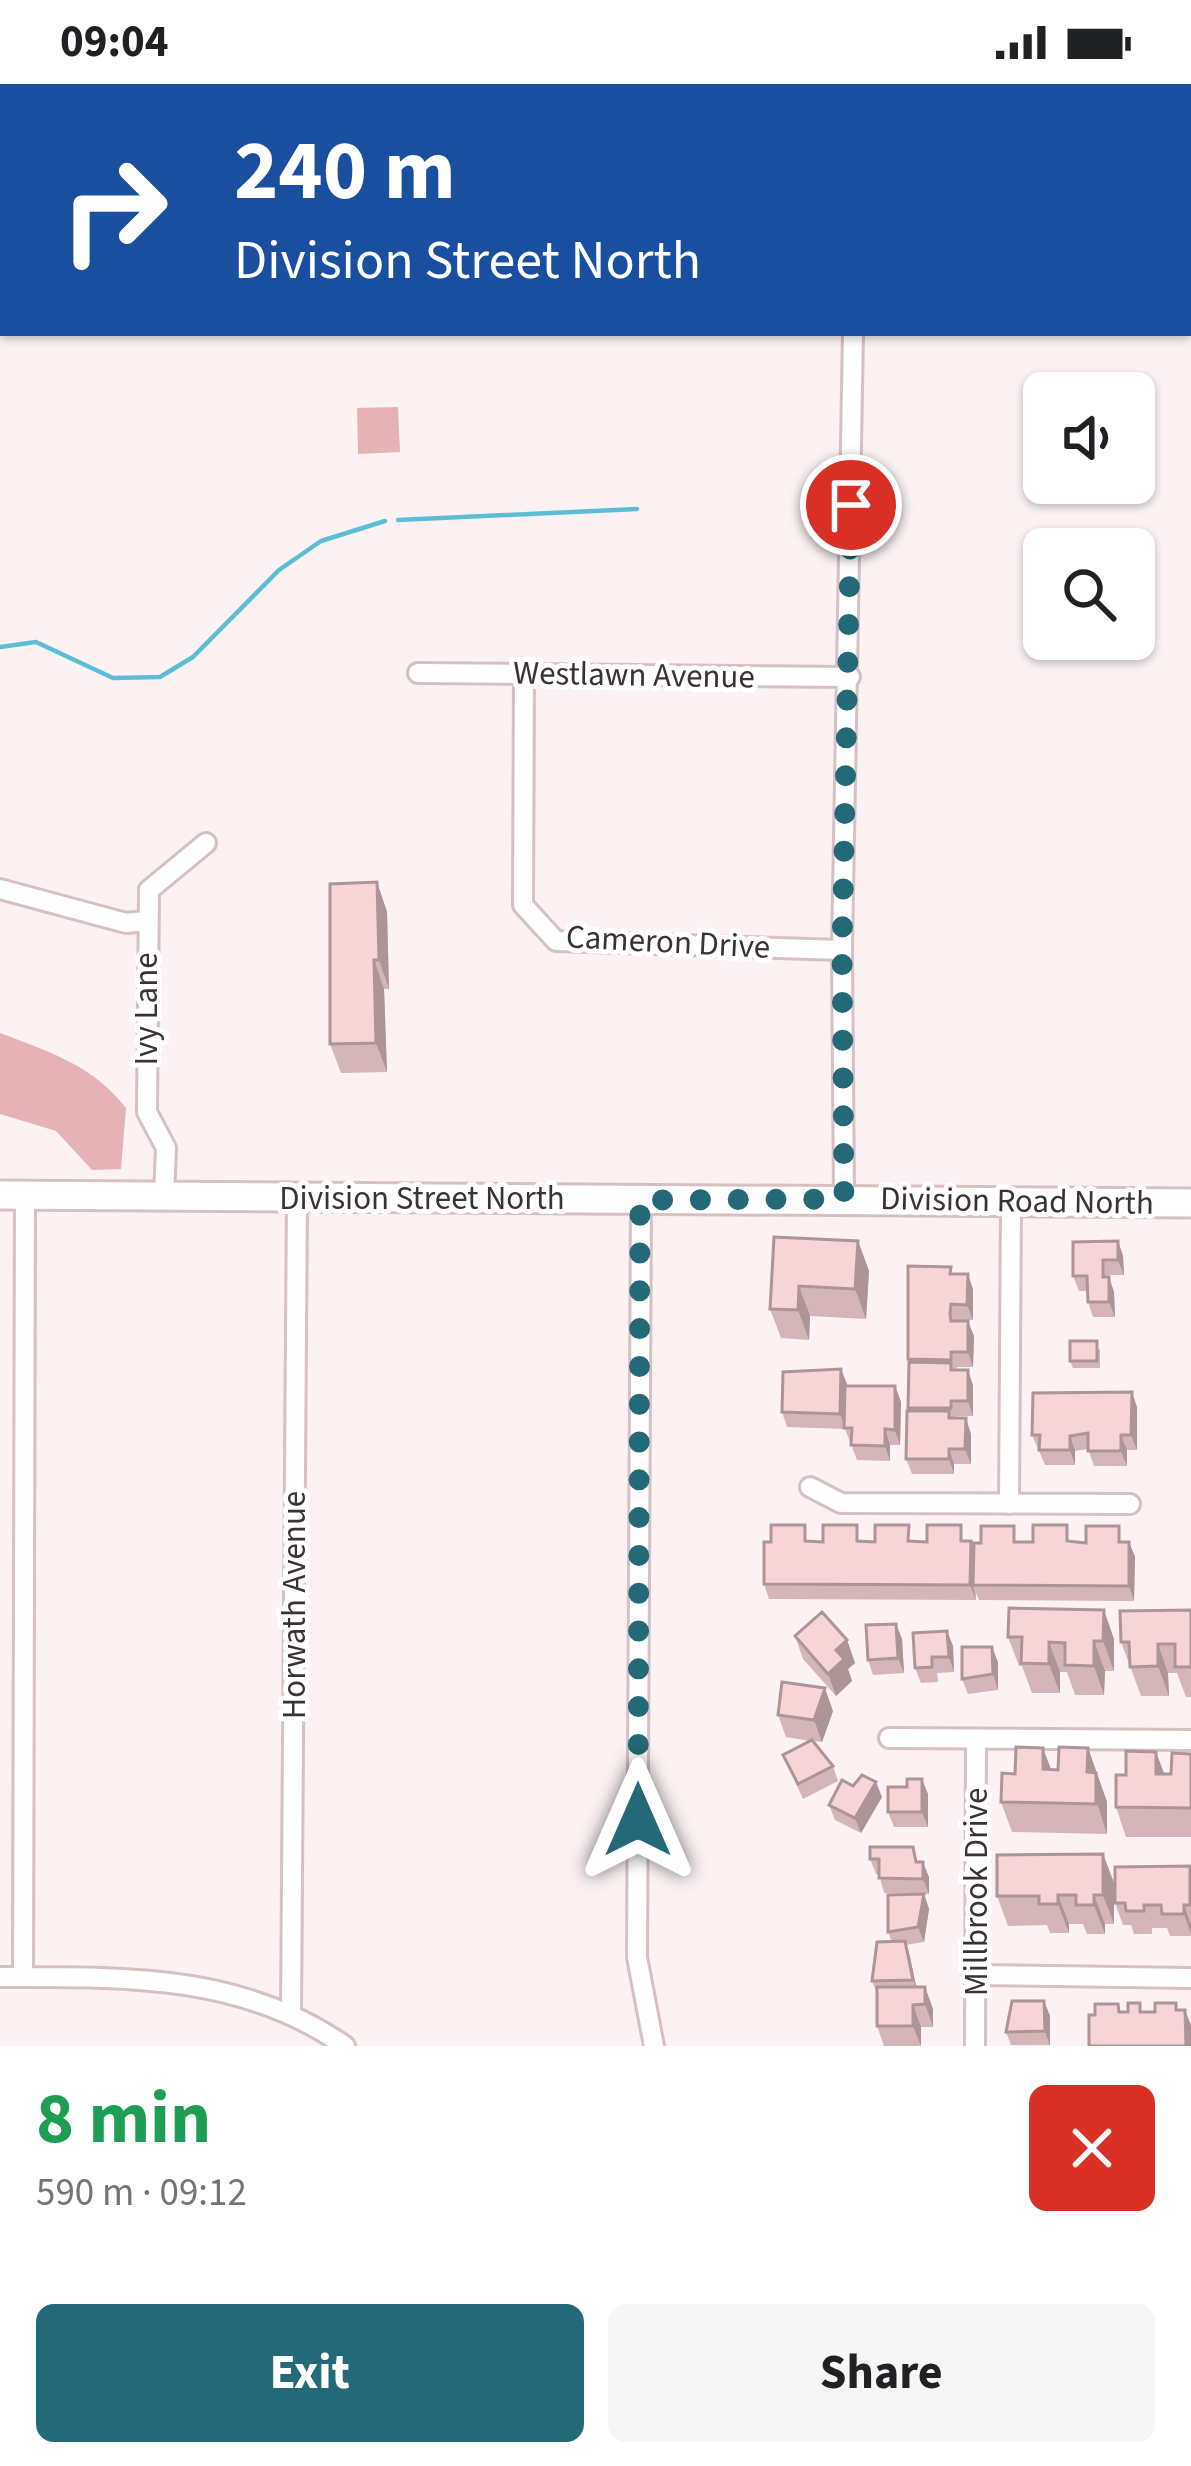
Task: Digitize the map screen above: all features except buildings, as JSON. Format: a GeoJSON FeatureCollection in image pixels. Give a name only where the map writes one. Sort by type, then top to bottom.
{"type":"FeatureCollection","features":[{"type":"Feature","properties":{"kind":"main road","name":"Division Street North"},"geometry":{"type":"LineString","coordinates":[[12,1195],[844,1199]]}},
{"type":"Feature","properties":{"kind":"main road","name":"Division Road North"},"geometry":{"type":"LineString","coordinates":[[844,1199],[1191,1203]]}},
{"type":"Feature","properties":{"kind":"street"},"geometry":{"type":"LineString","coordinates":[[844,1199],[842,950],[853,336]]}},
{"type":"Feature","properties":{"kind":"street","name":"Cameron Drive"},"geometry":{"type":"LineString","coordinates":[[524,673],[523,905],[556,940],[842,950]]}},
{"type":"Feature","properties":{"kind":"street","name":"Westlawn Avenue"},"geometry":{"type":"LineString","coordinates":[[418,674],[850,677]]}},
{"type":"Feature","properties":{"kind":"street","name":"Ivy Lane"},"geometry":{"type":"LineString","coordinates":[[164,1196],[166,1148],[147,1112],[149,890],[206,844]]}},
{"type":"Feature","properties":{"kind":"street"},"geometry":{"type":"LineString","coordinates":[[0,889],[126,923],[146,921]]}},
{"type":"Feature","properties":{"kind":"street"},"geometry":{"type":"LineString","coordinates":[[12,1195],[23,1977]]}},
{"type":"Feature","properties":{"kind":"street","name":"Horwath Avenue"},"geometry":{"type":"LineString","coordinates":[[291,2014],[297,1197]]}},
{"type":"Feature","properties":{"kind":"street"},"geometry":{"type":"LineString","coordinates":[[640,1200],[638,1957],[655,2046]]}},
{"type":"Feature","properties":{"kind":"street"},"geometry":{"type":"LineString","coordinates":[[1009,1504],[1011,1202]]}},
{"type":"Feature","properties":{"kind":"street"},"geometry":{"type":"LineString","coordinates":[[810,1487],[841,1503],[1130,1504]]}},
{"type":"Feature","properties":{"kind":"street"},"geometry":{"type":"LineString","coordinates":[[889,1738],[1191,1740]]}},
{"type":"Feature","properties":{"kind":"street","name":"Millbrook Drive"},"geometry":{"type":"LineString","coordinates":[[975,2046],[976,1739]]}},
{"type":"Feature","properties":{"kind":"street"},"geometry":{"type":"LineString","coordinates":[[976,1975],[1191,1978]]}},
{"type":"Feature","properties":{"kind":"street"},"geometry":{"type":"LineString","coordinates":[[0,1977],[145,1978],[220,1989],[291,2014],[345,2046]]}},
{"type":"Feature","properties":{"kind":"shaded area"},"geometry":{"type":"Polygon","coordinates":[[[398,407],[400,452],[358,454],[357,408],[398,407]]]}},
{"type":"Feature","properties":{"kind":"shaded area"},"geometry":{"type":"Polygon","coordinates":[[[0,1033],[69,1062],[113,1093],[126,1108],[121,1169],[92,1170],[56,1131],[0,1114],[0,1033]]]}},
{"type":"Feature","properties":{"kind":"waterway"},"geometry":{"type":"LineString","coordinates":[[398,520],[637,509]]}},
{"type":"Feature","properties":{"kind":"waterway"},"geometry":{"type":"LineString","coordinates":[[0,647],[36,642],[113,678],[160,677],[193,657],[279,570],[321,541],[385,521]]}},
{"type":"Feature","properties":{"kind":"route"},"geometry":{"type":"LineString","coordinates":[[638,1820],[640,1200],[844,1199],[842,950],[851,505]]}}]}
